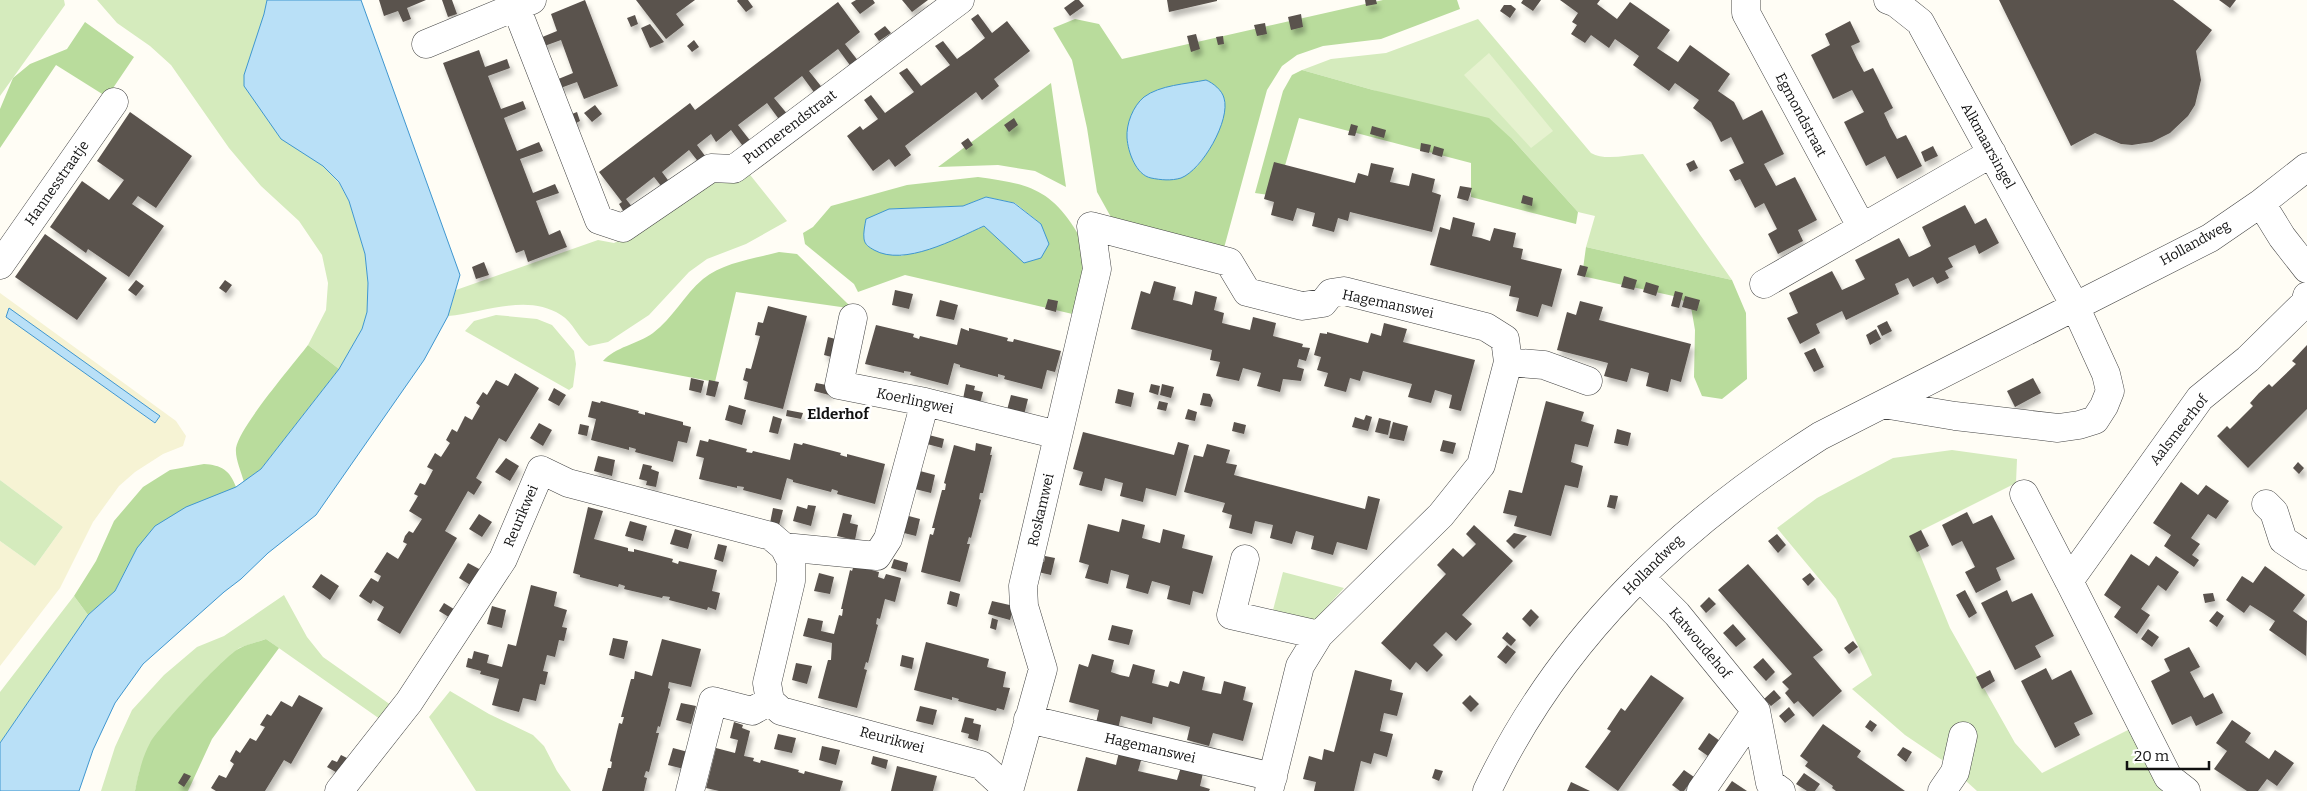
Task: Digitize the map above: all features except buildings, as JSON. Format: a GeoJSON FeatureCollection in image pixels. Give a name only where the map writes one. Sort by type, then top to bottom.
{"type":"FeatureCollection","features":[{"type":"Feature","properties":{"kind":"street","name":"Purmerendstraat"},"geometry":{"type":"LineString","coordinates":[[524,4],[599,220],[623,228],[711,168],[734,169],[960,0]]}},
{"type":"Feature","properties":{"kind":"street","name":"Egmondstraat"},"geometry":{"type":"LineString","coordinates":[[1746,0],[1746,13],[1862,228]]}},
{"type":"Feature","properties":{"kind":"street","name":"Alkmaarsingel"},"geometry":{"type":"LineString","coordinates":[[1888,0],[1896,3],[1920,22],[2074,306]]}},
{"type":"Feature","properties":{"kind":"street"},"geometry":{"type":"LineString","coordinates":[[426,44],[524,4]]}},
{"type":"Feature","properties":{"kind":"street","name":"Hannesstraatje"},"geometry":{"type":"LineString","coordinates":[[0,264],[114,102]]}},
{"type":"Feature","properties":{"kind":"street"},"geometry":{"type":"LineString","coordinates":[[1764,284],[1992,153]]}},
{"type":"Feature","properties":{"kind":"street","name":"Hollandweg"},"geometry":{"type":"LineString","coordinates":[[1486,791],[1502,758],[1544,689],[1590,630],[1640,577],[1687,532],[1765,471],[1820,436],[2210,238],[2307,168]]}},
{"type":"Feature","properties":{"kind":"street"},"geometry":{"type":"LineString","coordinates":[[2261,203],[2282,237],[2307,269]]}},
{"type":"Feature","properties":{"kind":"street","name":"Hagemanswei"},"geometry":{"type":"LineString","coordinates":[[1028,719],[1271,784],[1300,666],[1319,635],[1441,515],[1481,465],[1508,362],[1505,339],[1486,327],[1344,291],[1331,293],[1323,303],[1302,306],[1247,292],[1230,262],[1091,226]]}},
{"type":"Feature","properties":{"kind":"street","name":"Roskamwei"},"geometry":{"type":"LineString","coordinates":[[1008,791],[1043,668],[1024,606],[1023,586],[1097,269],[1091,226]]}},
{"type":"Feature","properties":{"kind":"street","name":"Aalsmeerhof"},"geometry":{"type":"LineString","coordinates":[[2069,581],[2200,398],[2248,358],[2305,303],[2307,296]]}},
{"type":"Feature","properties":{"kind":"street"},"geometry":{"type":"LineString","coordinates":[[1883,404],[2058,428],[2079,425],[2095,420],[2110,391],[2106,374],[2074,306]]}},
{"type":"Feature","properties":{"kind":"street","name":"Koerlingwei"},"geometry":{"type":"LineString","coordinates":[[853,318],[839,385],[925,402],[1058,435]]}},
{"type":"Feature","properties":{"kind":"street"},"geometry":{"type":"LineString","coordinates":[[1508,362],[1544,365],[1588,381]]}},
{"type":"Feature","properties":{"kind":"street","name":"Reurikwei"},"geometry":{"type":"LineString","coordinates":[[339,791],[409,702],[503,559],[541,470],[568,482],[771,536],[784,547],[877,556],[888,539],[925,402]]}},
{"type":"Feature","properties":{"kind":"street"},"geometry":{"type":"LineString","coordinates":[[2024,494],[2168,777],[2186,791]]}},
{"type":"Feature","properties":{"kind":"street"},"geometry":{"type":"LineString","coordinates":[[2266,504],[2274,512],[2283,540],[2307,556]]}},
{"type":"Feature","properties":{"kind":"street"},"geometry":{"type":"LineString","coordinates":[[690,791],[713,701],[752,711],[770,701],[767,683],[791,581],[791,562],[784,547]]}},
{"type":"Feature","properties":{"kind":"street"},"geometry":{"type":"LineString","coordinates":[[1245,559],[1231,615],[1319,635]]}},
{"type":"Feature","properties":{"kind":"street","name":"Katwoudehof"},"geometry":{"type":"LineString","coordinates":[[1640,577],[1677,614],[1756,711],[1770,783],[1781,791]]}},
{"type":"Feature","properties":{"kind":"street","name":"Reurikwei"},"geometry":{"type":"LineString","coordinates":[[770,701],[781,711],[981,764],[1008,791]]}},
{"type":"Feature","properties":{"kind":"street"},"geometry":{"type":"LineString","coordinates":[[1701,791],[1756,711]]}},
{"type":"Feature","properties":{"kind":"street"},"geometry":{"type":"LineString","coordinates":[[1942,791],[1955,772],[1963,736]]}},
{"type":"Feature","properties":{"kind":"shaded area"},"geometry":{"type":"Polygon","coordinates":[[[0,293],[176,421],[186,436],[183,446],[163,454],[135,472],[119,486],[93,522],[60,588],[0,666],[0,541],[35,566],[63,527],[0,480],[0,293]],[[9,309],[7,317],[154,423],[160,416],[9,309]]]}},
{"type":"Feature","properties":{"kind":"green space"},"geometry":{"type":"Polygon","coordinates":[[[0,0],[64,0],[65,5],[0,96],[0,0]]]}},
{"type":"Feature","properties":{"kind":"green space"},"geometry":{"type":"Polygon","coordinates":[[[97,0],[267,0],[264,14],[303,152],[323,166],[339,183],[349,201],[365,254],[368,283],[367,312],[362,329],[339,369],[308,345],[326,310],[328,283],[322,255],[299,221],[261,186],[229,148],[171,65],[150,46],[117,23],[97,0]]]}},
{"type":"Feature","properties":{"kind":"green space"},"geometry":{"type":"Polygon","coordinates":[[[1383,0],[1457,0],[1460,9],[1381,39],[1323,46],[1297,55],[1282,66],[1267,90],[1224,248],[1112,219],[1097,192],[1087,128],[1072,60],[1053,28],[1075,19],[1099,24],[1122,59],[1383,0]],[[1225,98],[1196,168],[1216,136],[1225,98]]]}},
{"type":"Feature","properties":{"kind":"green space"},"geometry":{"type":"Polygon","coordinates":[[[1478,19],[1591,153],[1603,157],[1643,154],[1732,280],[1586,247],[1595,216],[1578,212],[1513,140],[1373,90],[1302,70],[1331,59],[1386,53],[1478,19]]]}},
{"type":"Feature","properties":{"kind":"green space"},"geometry":{"type":"Polygon","coordinates":[[[85,22],[134,57],[107,97],[56,65],[0,148],[0,109],[13,78],[30,64],[67,49],[85,22]]]}},
{"type":"Feature","properties":{"kind":"green space"},"geometry":{"type":"Polygon","coordinates":[[[1489,53],[1553,131],[1531,148],[1464,75],[1489,53]]]}},
{"type":"Feature","properties":{"kind":"green space"},"geometry":{"type":"Polygon","coordinates":[[[1302,70],[1373,90],[1489,118],[1513,140],[1578,212],[1576,224],[1471,197],[1471,163],[1299,118],[1276,196],[1255,193],[1283,91],[1292,75],[1302,70]]]}},
{"type":"Feature","properties":{"kind":"green space"},"geometry":{"type":"Polygon","coordinates":[[[1051,83],[1066,187],[1035,171],[998,165],[938,167],[1051,83]]]}},
{"type":"Feature","properties":{"kind":"green space"},"geometry":{"type":"Polygon","coordinates":[[[747,171],[787,221],[746,244],[707,259],[689,272],[649,315],[608,342],[589,346],[561,315],[534,305],[505,306],[448,316],[456,290],[598,240],[614,243],[634,233],[707,180],[747,171]]]}},
{"type":"Feature","properties":{"kind":"green space"},"geometry":{"type":"Polygon","coordinates":[[[978,177],[1019,184],[1031,188],[1052,201],[1074,227],[1084,251],[1086,275],[1081,316],[905,275],[858,292],[854,284],[805,244],[803,233],[813,227],[831,206],[907,185],[978,177]],[[986,197],[963,206],[889,209],[901,256],[955,239],[984,226],[1002,242],[1041,224],[1015,203],[986,197]]]}},
{"type":"Feature","properties":{"kind":"green space"},"geometry":{"type":"Polygon","coordinates":[[[1586,247],[1732,280],[1746,313],[1747,379],[1722,399],[1702,396],[1694,377],[1695,330],[1691,307],[1678,297],[1582,276],[1586,247]]]}},
{"type":"Feature","properties":{"kind":"green space"},"geometry":{"type":"Polygon","coordinates":[[[779,252],[797,254],[849,305],[848,308],[736,292],[715,382],[603,361],[614,352],[653,333],[667,320],[696,285],[711,273],[730,265],[779,252]]]}},
{"type":"Feature","properties":{"kind":"green space"},"geometry":{"type":"Polygon","coordinates":[[[496,315],[537,319],[552,325],[574,351],[576,364],[573,387],[569,390],[465,331],[474,321],[496,315]]]}},
{"type":"Feature","properties":{"kind":"green space"},"geometry":{"type":"Polygon","coordinates":[[[308,345],[339,369],[261,469],[244,482],[236,452],[240,438],[256,411],[308,345]]]}},
{"type":"Feature","properties":{"kind":"green space"},"geometry":{"type":"Polygon","coordinates":[[[1952,450],[2017,459],[2016,483],[1912,535],[1950,628],[2015,743],[2042,773],[2136,726],[2177,791],[1977,791],[1945,762],[1905,735],[1852,689],[1872,675],[1836,599],[1777,528],[1817,498],[1893,458],[1952,450]]]}},
{"type":"Feature","properties":{"kind":"green space"},"geometry":{"type":"Polygon","coordinates":[[[204,464],[224,469],[231,476],[236,487],[137,548],[115,591],[88,615],[74,596],[96,561],[114,521],[143,487],[170,470],[204,464]]]}},
{"type":"Feature","properties":{"kind":"green space"},"geometry":{"type":"Polygon","coordinates":[[[0,480],[63,527],[35,566],[0,541],[0,480]]]}},
{"type":"Feature","properties":{"kind":"green space"},"geometry":{"type":"Polygon","coordinates":[[[1283,572],[1344,588],[1315,620],[1273,610],[1283,572]]]}},
{"type":"Feature","properties":{"kind":"green space"},"geometry":{"type":"Polygon","coordinates":[[[284,595],[307,637],[323,657],[398,710],[387,724],[266,639],[239,648],[194,691],[165,724],[140,769],[135,791],[101,791],[115,747],[132,710],[164,675],[197,647],[224,636],[284,595]]]}},
{"type":"Feature","properties":{"kind":"green space"},"geometry":{"type":"Polygon","coordinates":[[[74,596],[88,615],[0,743],[0,692],[74,596]]]}},
{"type":"Feature","properties":{"kind":"green space"},"geometry":{"type":"Polygon","coordinates":[[[266,639],[279,648],[212,739],[188,791],[135,791],[147,749],[166,722],[232,653],[240,648],[266,639]]]}},
{"type":"Feature","properties":{"kind":"green space"},"geometry":{"type":"Polygon","coordinates":[[[450,691],[489,714],[533,735],[544,746],[557,771],[571,791],[476,791],[429,717],[450,691]]]}},
{"type":"Feature","properties":{"kind":"water"},"geometry":{"type":"Polygon","coordinates":[[[267,0],[361,0],[460,275],[448,316],[424,360],[316,515],[268,553],[241,579],[143,664],[115,703],[93,750],[79,791],[0,791],[0,743],[88,615],[115,591],[137,548],[155,526],[186,507],[236,487],[261,469],[339,369],[362,329],[367,312],[368,283],[365,254],[349,201],[339,182],[323,166],[281,139],[244,86],[244,75],[267,0]]]}},
{"type":"Feature","properties":{"kind":"water"},"geometry":{"type":"Polygon","coordinates":[[[1206,80],[1221,92],[1225,107],[1219,131],[1206,155],[1198,165],[1181,178],[1162,180],[1146,176],[1137,168],[1128,144],[1128,127],[1137,105],[1144,97],[1158,90],[1206,80]]]}},
{"type":"Feature","properties":{"kind":"water"},"geometry":{"type":"Polygon","coordinates":[[[986,197],[1014,203],[1041,224],[1049,244],[1041,258],[1024,263],[984,226],[944,244],[900,255],[886,254],[874,250],[865,241],[866,219],[889,209],[963,206],[986,197]]]}},
{"type":"Feature","properties":{"kind":"water"},"geometry":{"type":"Polygon","coordinates":[[[9,308],[160,416],[155,423],[6,317],[9,308]]]}},
{"type":"Feature","properties":{"kind":"district","name":"Elderhof"},"geometry":{"type":"Point","coordinates":[838,414]}}]}
